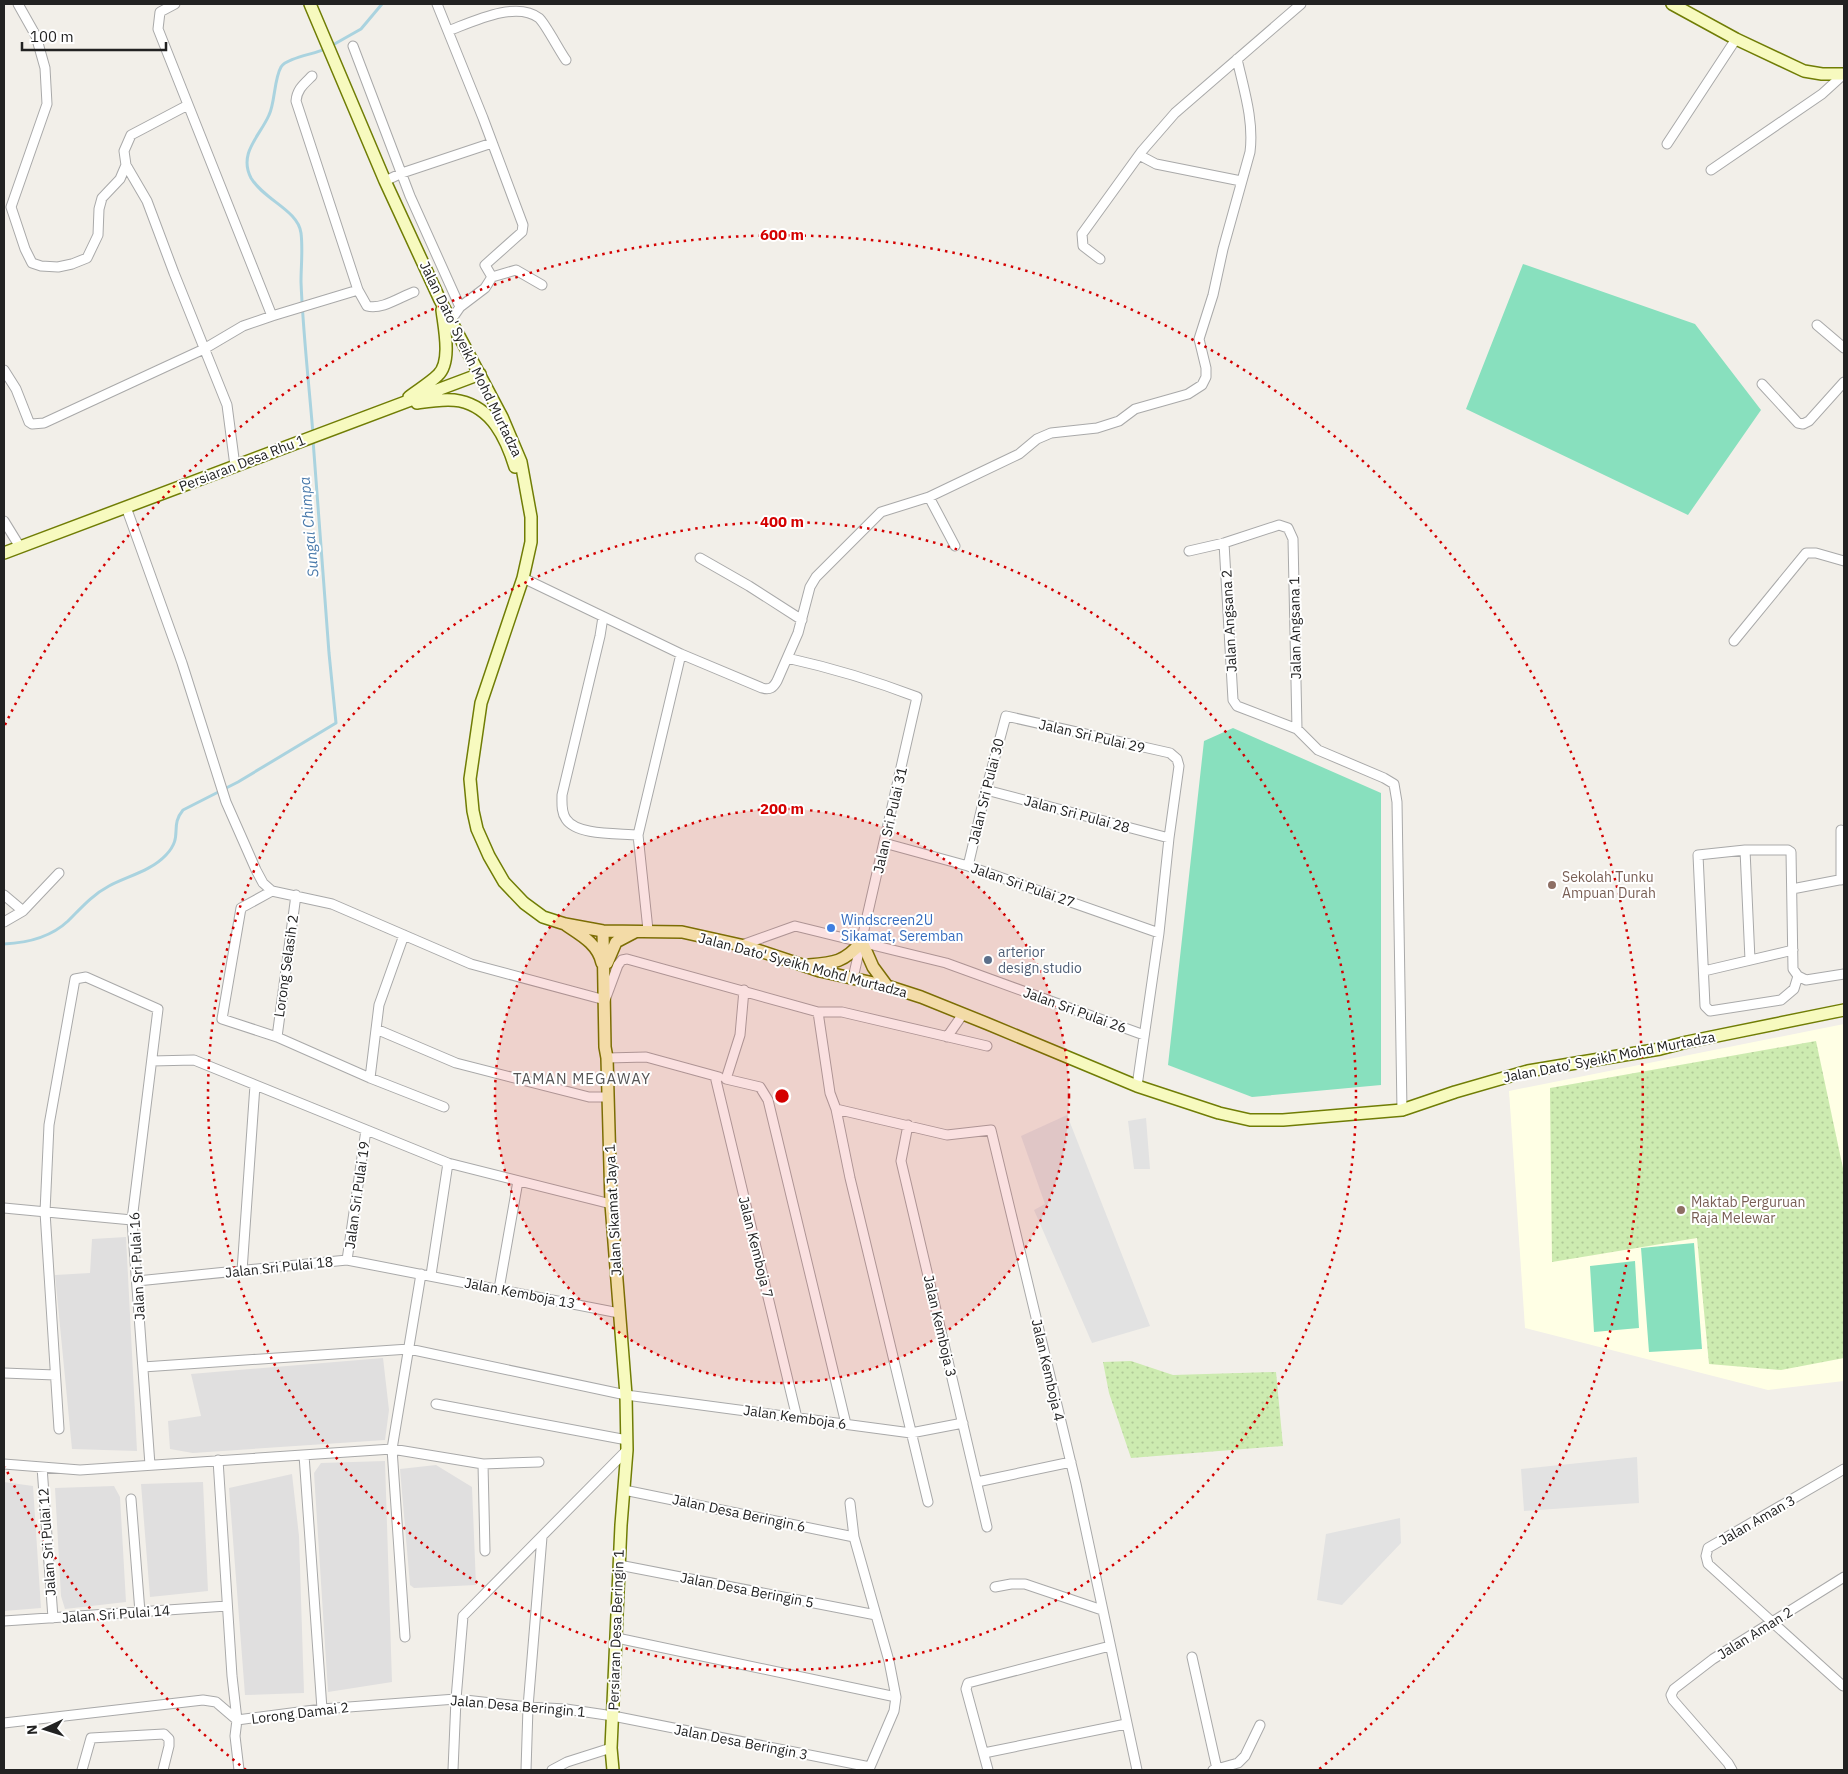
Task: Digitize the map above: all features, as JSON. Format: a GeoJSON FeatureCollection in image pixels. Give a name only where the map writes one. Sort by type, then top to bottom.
{"type":"FeatureCollection","features":[{"type":"Feature","properties":{"kind":"main road","name":"Jalan Dato' Syeikh Mohd Murtadza"},"geometry":{"type":"LineString","coordinates":[[310,4],[385,181],[440,300],[480,374],[509,432],[521,462],[531,517],[531,542],[523,578],[481,703],[471,771],[471,796],[477,829],[489,856],[504,882],[524,903],[543,917],[565,924],[603,931],[645,930],[682,932],[742,945],[820,971],[887,986],[963,1014],[1137,1086],[1219,1114],[1250,1120],[1283,1120],[1402,1110],[1455,1092],[1528,1071],[1660,1049],[1844,1010]]}},
{"type":"Feature","properties":{"kind":"main road"},"geometry":{"type":"LineString","coordinates":[[1672,4],[1736,39],[1804,71],[1822,74],[1844,74]]}},
{"type":"Feature","properties":{"kind":"main road"},"geometry":{"type":"LineString","coordinates":[[398,405],[440,374],[446,359],[446,343],[440,300]]}},
{"type":"Feature","properties":{"kind":"main road","name":"Persiaran Desa Rhu 1"},"geometry":{"type":"LineString","coordinates":[[4,553],[480,374]]}},
{"type":"Feature","properties":{"kind":"main road"},"geometry":{"type":"LineString","coordinates":[[398,405],[459,400],[479,408],[496,422],[514,462],[531,517]]}},
{"type":"Feature","properties":{"kind":"main road"},"geometry":{"type":"LineString","coordinates":[[565,924],[588,940],[595,948],[600,956],[604,974]]}},
{"type":"Feature","properties":{"kind":"main road"},"geometry":{"type":"LineString","coordinates":[[604,974],[611,949],[616,942],[645,930]]}},
{"type":"Feature","properties":{"kind":"main road","name":"Jalan Sikamat Jaya 1"},"geometry":{"type":"LineString","coordinates":[[603,931],[611,1204],[626,1395],[627,1445],[624,1490]]}},
{"type":"Feature","properties":{"kind":"main road"},"geometry":{"type":"LineString","coordinates":[[803,965],[841,960],[854,951],[862,942],[869,960],[887,986]]}},
{"type":"Feature","properties":{"kind":"main road","name":"Persiaran Desa Beringin 1"},"geometry":{"type":"LineString","coordinates":[[613,1770],[611,1748],[612,1716],[624,1490]]}},
{"type":"Feature","properties":{"kind":"street"},"geometry":{"type":"LineString","coordinates":[[18,4],[36,36],[43,60],[47,104],[7,209],[32,263],[41,266],[72,264],[87,258],[98,236],[99,209],[102,198],[120,179],[126,165]]}},
{"type":"Feature","properties":{"kind":"street"},"geometry":{"type":"LineString","coordinates":[[175,4],[160,12],[158,29],[272,316]]}},
{"type":"Feature","properties":{"kind":"street"},"geometry":{"type":"LineString","coordinates":[[437,4],[483,118],[523,225],[522,232],[485,265],[492,278]]}},
{"type":"Feature","properties":{"kind":"street"},"geometry":{"type":"LineString","coordinates":[[1100,259],[1083,246],[1082,234],[1139,155],[1175,113],[1301,4]]}},
{"type":"Feature","properties":{"kind":"street"},"geometry":{"type":"LineString","coordinates":[[448,31],[488,15],[519,9],[539,18],[566,60]]}},
{"type":"Feature","properties":{"kind":"street"},"geometry":{"type":"LineString","coordinates":[[1667,144],[1736,39]]}},
{"type":"Feature","properties":{"kind":"street"},"geometry":{"type":"LineString","coordinates":[[354,46],[410,196],[460,307]]}},
{"type":"Feature","properties":{"kind":"street"},"geometry":{"type":"LineString","coordinates":[[523,578],[681,654],[769,690],[778,681],[802,620],[810,587],[816,577],[880,512],[929,497],[1019,454],[1037,439],[1051,433],[1098,428],[1119,421],[1135,409],[1188,394],[1202,385],[1206,377],[1206,368],[1199,339],[1213,295],[1222,249],[1250,152],[1251,126],[1237,59]]}},
{"type":"Feature","properties":{"kind":"street"},"geometry":{"type":"LineString","coordinates":[[1711,170],[1822,94],[1844,74]]}},
{"type":"Feature","properties":{"kind":"street"},"geometry":{"type":"LineString","coordinates":[[312,76],[301,86],[297,93],[296,101],[358,290],[367,306],[373,307],[381,306],[414,292]]}},
{"type":"Feature","properties":{"kind":"street"},"geometry":{"type":"LineString","coordinates":[[188,106],[131,135],[124,150],[126,165],[148,201],[204,350],[227,405],[235,466]]}},
{"type":"Feature","properties":{"kind":"street"},"geometry":{"type":"LineString","coordinates":[[385,181],[402,173],[492,143]]}},
{"type":"Feature","properties":{"kind":"street"},"geometry":{"type":"LineString","coordinates":[[1139,155],[1156,164],[1241,181]]}},
{"type":"Feature","properties":{"kind":"street"},"geometry":{"type":"LineString","coordinates":[[451,320],[460,307],[485,288],[492,278],[516,270],[542,284]]}},
{"type":"Feature","properties":{"kind":"street"},"geometry":{"type":"LineString","coordinates":[[4,370],[16,389],[29,422],[32,424],[44,423],[204,350],[243,326],[358,290]]}},
{"type":"Feature","properties":{"kind":"street"},"geometry":{"type":"LineString","coordinates":[[1817,325],[1844,348]]}},
{"type":"Feature","properties":{"kind":"street"},"geometry":{"type":"LineString","coordinates":[[1762,384],[1798,423],[1803,424],[1810,421],[1844,382]]}},
{"type":"Feature","properties":{"kind":"street"},"geometry":{"type":"LineString","coordinates":[[929,497],[955,546]]}},
{"type":"Feature","properties":{"kind":"street"},"geometry":{"type":"LineString","coordinates":[[126,507],[182,663],[226,802],[256,870],[263,883],[272,891],[332,904],[471,964],[605,1000],[618,965],[622,960],[628,959],[818,1012],[842,1012],[988,1046]]}},
{"type":"Feature","properties":{"kind":"street"},"geometry":{"type":"LineString","coordinates":[[4,521],[20,547]]}},
{"type":"Feature","properties":{"kind":"street","name":"Jalan Angsana 1"},"geometry":{"type":"LineString","coordinates":[[1224,543],[1279,525],[1288,528],[1293,539],[1296,729]]}},
{"type":"Feature","properties":{"kind":"street"},"geometry":{"type":"LineString","coordinates":[[1189,551],[1224,543]]}},
{"type":"Feature","properties":{"kind":"street","name":"Jalan Angsana 2"},"geometry":{"type":"LineString","coordinates":[[1224,543],[1233,700],[1237,706],[1296,729]]}},
{"type":"Feature","properties":{"kind":"street"},"geometry":{"type":"LineString","coordinates":[[1734,641],[1806,553],[1816,553],[1844,561]]}},
{"type":"Feature","properties":{"kind":"street"},"geometry":{"type":"LineString","coordinates":[[700,558],[749,586],[802,620]]}},
{"type":"Feature","properties":{"kind":"street"},"geometry":{"type":"LineString","coordinates":[[603,617],[562,795],[562,808],[565,818],[573,826],[586,831],[638,835]]}},
{"type":"Feature","properties":{"kind":"street"},"geometry":{"type":"LineString","coordinates":[[645,930],[638,835],[681,654]]}},
{"type":"Feature","properties":{"kind":"street","name":"Jalan Sri Pulai 31"},"geometry":{"type":"LineString","coordinates":[[787,658],[827,666],[892,687],[917,698],[854,978]]}},
{"type":"Feature","properties":{"kind":"street","name":"Jalan Sri Pulai 29"},"geometry":{"type":"LineString","coordinates":[[1006,716],[1170,753],[1177,759],[1179,766],[1169,838]]}},
{"type":"Feature","properties":{"kind":"street","name":"Jalan Sri Pulai 30"},"geometry":{"type":"LineString","coordinates":[[968,866],[1006,716]]}},
{"type":"Feature","properties":{"kind":"street"},"geometry":{"type":"LineString","coordinates":[[1296,729],[1318,750],[1394,784],[1396,802],[1402,1110]]}},
{"type":"Feature","properties":{"kind":"street","name":"Jalan Sri Pulai 28"},"geometry":{"type":"LineString","coordinates":[[986,790],[1169,838]]}},
{"type":"Feature","properties":{"kind":"street"},"geometry":{"type":"LineString","coordinates":[[1792,889],[1842,880],[1841,830]]}},
{"type":"Feature","properties":{"kind":"street"},"geometry":{"type":"LineString","coordinates":[[1137,1086],[1159,933],[1169,838]]}},
{"type":"Feature","properties":{"kind":"street","name":"Jalan Sri Pulai 27"},"geometry":{"type":"LineString","coordinates":[[884,843],[968,866],[1159,933]]}},
{"type":"Feature","properties":{"kind":"street"},"geometry":{"type":"LineString","coordinates":[[1745,850],[1750,960]]}},
{"type":"Feature","properties":{"kind":"street"},"geometry":{"type":"LineString","coordinates":[[1798,976],[1794,989],[1781,1000],[1710,1011],[1706,1006],[1698,855],[1745,850],[1788,850],[1791,852],[1793,970],[1798,976],[1806,980],[1844,974]]}},
{"type":"Feature","properties":{"kind":"street"},"geometry":{"type":"LineString","coordinates":[[4,922],[23,911],[59,873]]}},
{"type":"Feature","properties":{"kind":"street"},"geometry":{"type":"LineString","coordinates":[[272,891],[240,908],[222,1018],[277,1037],[444,1108]]}},
{"type":"Feature","properties":{"kind":"street"},"geometry":{"type":"LineString","coordinates":[[4,895],[23,911]]}},
{"type":"Feature","properties":{"kind":"street","name":"Lorong Selasih 2"},"geometry":{"type":"LineString","coordinates":[[277,1037],[296,895]]}},
{"type":"Feature","properties":{"kind":"street","name":"Jalan Sri Pulai 26"},"geometry":{"type":"LineString","coordinates":[[742,945],[795,926],[946,963],[1144,1035]]}},
{"type":"Feature","properties":{"kind":"street"},"geometry":{"type":"LineString","coordinates":[[370,1078],[379,1005],[404,935]]}},
{"type":"Feature","properties":{"kind":"street"},"geometry":{"type":"LineString","coordinates":[[1704,970],[1793,950]]}},
{"type":"Feature","properties":{"kind":"street","name":"Jalan Sri Pulai 16"},"geometry":{"type":"LineString","coordinates":[[45,1212],[49,1125],[75,978],[86,977],[158,1009],[132,1220],[150,1465]]}},
{"type":"Feature","properties":{"kind":"street"},"geometry":{"type":"LineString","coordinates":[[726,1079],[740,1035],[744,990]]}},
{"type":"Feature","properties":{"kind":"street"},"geometry":{"type":"LineString","coordinates":[[818,1012],[830,1093],[836,1108],[850,1178],[928,1502]]}},
{"type":"Feature","properties":{"kind":"street"},"geometry":{"type":"LineString","coordinates":[[947,1037],[963,1014]]}},
{"type":"Feature","properties":{"kind":"street"},"geometry":{"type":"LineString","coordinates":[[376,1029],[456,1064],[589,1097],[608,1098]]}},
{"type":"Feature","properties":{"kind":"street"},"geometry":{"type":"LineString","coordinates":[[607,1058],[646,1058],[760,1087],[768,1100],[846,1424]]}},
{"type":"Feature","properties":{"kind":"street"},"geometry":{"type":"LineString","coordinates":[[152,1061],[194,1060],[448,1163],[611,1204]]}},
{"type":"Feature","properties":{"kind":"street","name":"Jalan Kemboja 7"},"geometry":{"type":"LineString","coordinates":[[715,1076],[797,1418]]}},
{"type":"Feature","properties":{"kind":"street"},"geometry":{"type":"LineString","coordinates":[[242,1271],[255,1085]]}},
{"type":"Feature","properties":{"kind":"street"},"geometry":{"type":"LineString","coordinates":[[836,1108],[908,1125]]}},
{"type":"Feature","properties":{"kind":"street","name":"Jalan Kemboja 4"},"geometry":{"type":"LineString","coordinates":[[908,1125],[947,1135],[991,1130],[1071,1462],[1137,1770]]}},
{"type":"Feature","properties":{"kind":"street","name":"Jalan Kemboja 3"},"geometry":{"type":"LineString","coordinates":[[908,1125],[900,1162],[988,1527]]}},
{"type":"Feature","properties":{"kind":"street","name":"Jalan Sri Pulai 19"},"geometry":{"type":"LineString","coordinates":[[347,1260],[366,1130]]}},
{"type":"Feature","properties":{"kind":"street"},"geometry":{"type":"LineString","coordinates":[[431,1275],[448,1163]]}},
{"type":"Feature","properties":{"kind":"street"},"geometry":{"type":"LineString","coordinates":[[499,1289],[518,1180]]}},
{"type":"Feature","properties":{"kind":"street"},"geometry":{"type":"LineString","coordinates":[[4,1208],[132,1220]]}},
{"type":"Feature","properties":{"kind":"street"},"geometry":{"type":"LineString","coordinates":[[45,1212],[59,1429]]}},
{"type":"Feature","properties":{"kind":"street","name":"Jalan Sri Pulai 18"},"geometry":{"type":"LineString","coordinates":[[137,1281],[347,1260],[421,1274]]}},
{"type":"Feature","properties":{"kind":"street"},"geometry":{"type":"LineString","coordinates":[[405,1637],[392,1449],[421,1274]]}},
{"type":"Feature","properties":{"kind":"street","name":"Jalan Kemboja 13"},"geometry":{"type":"LineString","coordinates":[[421,1274],[619,1313]]}},
{"type":"Feature","properties":{"kind":"street","name":"Jalan Kemboja 6"},"geometry":{"type":"LineString","coordinates":[[143,1367],[410,1349],[626,1395],[797,1418],[911,1433],[963,1423]]}},
{"type":"Feature","properties":{"kind":"street"},"geometry":{"type":"LineString","coordinates":[[4,1373],[56,1375]]}},
{"type":"Feature","properties":{"kind":"street"},"geometry":{"type":"LineString","coordinates":[[436,1404],[627,1445]]}},
{"type":"Feature","properties":{"kind":"street"},"geometry":{"type":"LineString","coordinates":[[453,1770],[456,1699],[464,1616],[542,1537],[627,1445]]}},
{"type":"Feature","properties":{"kind":"street"},"geometry":{"type":"LineString","coordinates":[[4,1464],[80,1470],[392,1449],[482,1464],[539,1462]]}},
{"type":"Feature","properties":{"kind":"street"},"geometry":{"type":"LineString","coordinates":[[304,1455],[322,1709]]}},
{"type":"Feature","properties":{"kind":"street"},"geometry":{"type":"LineString","coordinates":[[218,1460],[237,1720],[235,1736],[239,1770]]}},
{"type":"Feature","properties":{"kind":"street"},"geometry":{"type":"LineString","coordinates":[[977,1482],[1071,1462]]}},
{"type":"Feature","properties":{"kind":"street"},"geometry":{"type":"LineString","coordinates":[[482,1464],[485,1551]]}},
{"type":"Feature","properties":{"kind":"street","name":"Jalan Sri Pulai 12"},"geometry":{"type":"LineString","coordinates":[[42,1467],[53,1618]]}},
{"type":"Feature","properties":{"kind":"street","name":"Jalan Aman 3"},"geometry":{"type":"LineString","coordinates":[[1772,1624],[1708,1564],[1706,1556],[1708,1548],[1844,1470]]}},
{"type":"Feature","properties":{"kind":"street","name":"Jalan Desa Beringin 6"},"geometry":{"type":"LineString","coordinates":[[624,1490],[854,1537]]}},
{"type":"Feature","properties":{"kind":"street"},"geometry":{"type":"LineString","coordinates":[[131,1499],[140,1612]]}},
{"type":"Feature","properties":{"kind":"street"},"geometry":{"type":"LineString","coordinates":[[617,1638],[896,1697],[889,1661],[854,1537],[850,1503]]}},
{"type":"Feature","properties":{"kind":"street"},"geometry":{"type":"LineString","coordinates":[[526,1770],[528,1707],[542,1537]]}},
{"type":"Feature","properties":{"kind":"street","name":"Jalan Desa Beringin 5"},"geometry":{"type":"LineString","coordinates":[[619,1565],[876,1615]]}},
{"type":"Feature","properties":{"kind":"street","name":"Jalan Aman 2"},"geometry":{"type":"LineString","coordinates":[[1732,1770],[1673,1700],[1671,1695],[1674,1689],[1713,1660],[1844,1578]]}},
{"type":"Feature","properties":{"kind":"street"},"geometry":{"type":"LineString","coordinates":[[995,1587],[1025,1584],[1102,1610]]}},
{"type":"Feature","properties":{"kind":"street","name":"Jalan Sri Pulai 14"},"geometry":{"type":"LineString","coordinates":[[4,1621],[228,1606]]}},
{"type":"Feature","properties":{"kind":"street"},"geometry":{"type":"LineString","coordinates":[[1772,1624],[1843,1686]]}},
{"type":"Feature","properties":{"kind":"street"},"geometry":{"type":"LineString","coordinates":[[988,1770],[966,1686],[971,1681],[1110,1646]]}},
{"type":"Feature","properties":{"kind":"street"},"geometry":{"type":"LineString","coordinates":[[1192,1657],[1215,1770],[1238,1763],[1245,1756],[1260,1725]]}},
{"type":"Feature","properties":{"kind":"street","name":"Jalan Desa Beringin 3"},"geometry":{"type":"LineString","coordinates":[[612,1716],[870,1767],[894,1711],[896,1697]]}},
{"type":"Feature","properties":{"kind":"street","name":"Jalan Desa Beringin 1"},"geometry":{"type":"LineString","coordinates":[[363,1706],[456,1699],[612,1716]]}},
{"type":"Feature","properties":{"kind":"street"},"geometry":{"type":"LineString","coordinates":[[4,1723],[204,1700],[216,1702],[237,1720]]}},
{"type":"Feature","properties":{"kind":"street","name":"Lorong Damai 2"},"geometry":{"type":"LineString","coordinates":[[237,1720],[322,1709],[363,1706]]}},
{"type":"Feature","properties":{"kind":"street"},"geometry":{"type":"LineString","coordinates":[[984,1753],[1126,1724]]}},
{"type":"Feature","properties":{"kind":"street"},"geometry":{"type":"LineString","coordinates":[[82,1770],[91,1738],[164,1734],[169,1739],[169,1746],[162,1770]]}},
{"type":"Feature","properties":{"kind":"street"},"geometry":{"type":"LineString","coordinates":[[552,1770],[567,1762],[611,1748]]}},
{"type":"Feature","properties":{"kind":"shaded area","name":"Maktab Perguruan Raja Melewar"},"geometry":{"type":"Polygon","coordinates":[[[1844,1024],[1844,1381],[1768,1390],[1525,1328],[1509,1091],[1844,1024]]]}},
{"type":"Feature","properties":{"kind":"shaded area"},"geometry":{"type":"Polygon","coordinates":[[[1067,1115],[1150,1326],[1092,1343],[1034,1210],[1045,1204],[1021,1136],[1067,1115]]]}},
{"type":"Feature","properties":{"kind":"shaded area"},"geometry":{"type":"Polygon","coordinates":[[[1146,1118],[1150,1169],[1134,1169],[1128,1121],[1146,1118]]]}},
{"type":"Feature","properties":{"kind":"shaded area"},"geometry":{"type":"Polygon","coordinates":[[[126,1237],[137,1451],[72,1449],[55,1275],[90,1273],[92,1239],[126,1237]]]}},
{"type":"Feature","properties":{"kind":"shaded area"},"geometry":{"type":"Polygon","coordinates":[[[383,1358],[389,1410],[385,1440],[193,1453],[170,1449],[168,1421],[201,1416],[191,1374],[383,1358]]]}},
{"type":"Feature","properties":{"kind":"shaded area"},"geometry":{"type":"Polygon","coordinates":[[[1637,1457],[1639,1503],[1524,1511],[1521,1469],[1637,1457]]]}},
{"type":"Feature","properties":{"kind":"shaded area"},"geometry":{"type":"Polygon","coordinates":[[[385,1461],[392,1682],[328,1692],[314,1473],[321,1463],[385,1461]]]}},
{"type":"Feature","properties":{"kind":"shaded area"},"geometry":{"type":"Polygon","coordinates":[[[436,1465],[472,1487],[476,1585],[414,1588],[410,1585],[400,1469],[436,1465]]]}},
{"type":"Feature","properties":{"kind":"shaded area"},"geometry":{"type":"Polygon","coordinates":[[[292,1474],[299,1536],[304,1693],[245,1695],[229,1488],[292,1474]]]}},
{"type":"Feature","properties":{"kind":"shaded area"},"geometry":{"type":"Polygon","coordinates":[[[4,1482],[33,1486],[41,1608],[4,1611],[4,1482]]]}},
{"type":"Feature","properties":{"kind":"shaded area"},"geometry":{"type":"Polygon","coordinates":[[[203,1482],[208,1591],[150,1597],[141,1484],[203,1482]]]}},
{"type":"Feature","properties":{"kind":"shaded area"},"geometry":{"type":"Polygon","coordinates":[[[114,1486],[120,1497],[126,1602],[65,1609],[61,1596],[55,1488],[114,1486]]]}},
{"type":"Feature","properties":{"kind":"shaded area"},"geometry":{"type":"Polygon","coordinates":[[[1400,1518],[1401,1543],[1342,1605],[1317,1600],[1326,1534],[1400,1518]]]}},
{"type":"Feature","properties":{"kind":"green space"},"geometry":{"type":"Polygon","coordinates":[[[1523,264],[1695,324],[1761,410],[1688,515],[1466,409],[1523,264]]]}},
{"type":"Feature","properties":{"kind":"green space"},"geometry":{"type":"Polygon","coordinates":[[[1233,728],[1381,793],[1381,1085],[1252,1097],[1168,1065],[1204,741],[1233,728]]]}},
{"type":"Feature","properties":{"kind":"green space","name":"Maktab Perguruan Raja Melewar"},"geometry":{"type":"Polygon","coordinates":[[[1816,1041],[1844,1173],[1844,1358],[1781,1370],[1709,1364],[1697,1238],[1552,1262],[1550,1088],[1816,1041]]]}},
{"type":"Feature","properties":{"kind":"green space"},"geometry":{"type":"Polygon","coordinates":[[[1694,1243],[1702,1349],[1649,1352],[1641,1248],[1694,1243]]]}},
{"type":"Feature","properties":{"kind":"green space"},"geometry":{"type":"Polygon","coordinates":[[[1635,1261],[1639,1328],[1594,1332],[1590,1266],[1635,1261]]]}},
{"type":"Feature","properties":{"kind":"green space"},"geometry":{"type":"Polygon","coordinates":[[[1131,1361],[1173,1375],[1276,1372],[1283,1446],[1131,1458],[1109,1393],[1103,1362],[1131,1361]]]}},
{"type":"Feature","properties":{"kind":"waterway","name":"Sungai Chimpa"},"geometry":{"type":"LineString","coordinates":[[331,46],[361,29],[382,4]]}},
{"type":"Feature","properties":{"kind":"waterway","name":"Sungai Chimpa"},"geometry":{"type":"LineString","coordinates":[[313,434],[302,301],[301,233],[299,225],[294,218],[257,186],[251,178],[247,161],[252,145],[271,110],[281,67],[289,61],[325,49]]}},
{"type":"Feature","properties":{"kind":"waterway","name":"Sungai Chimpa"},"geometry":{"type":"LineString","coordinates":[[4,944],[38,938],[61,927],[97,893],[160,861],[174,842],[177,822],[183,810],[238,782],[336,723],[313,440]]}},
{"type":"Feature","properties":{"kind":"place","name":"Sekolah Tunku Ampuan Durah"},"geometry":{"type":"Point","coordinates":[1552,885]}},
{"type":"Feature","properties":{"kind":"place","name":"Windscreen2U Sikamat, Seremban"},"geometry":{"type":"Point","coordinates":[831,928]}},
{"type":"Feature","properties":{"kind":"place","name":"arterior design studio"},"geometry":{"type":"Point","coordinates":[988,960]}},
{"type":"Feature","properties":{"kind":"place","name":"Maktab Perguruan Raja Melewar"},"geometry":{"type":"Point","coordinates":[1681,1210]}},
{"type":"Feature","properties":{"kind":"district","name":"TAMAN MEGAWAY"},"geometry":{"type":"Point","coordinates":[582,1079]}}]}
